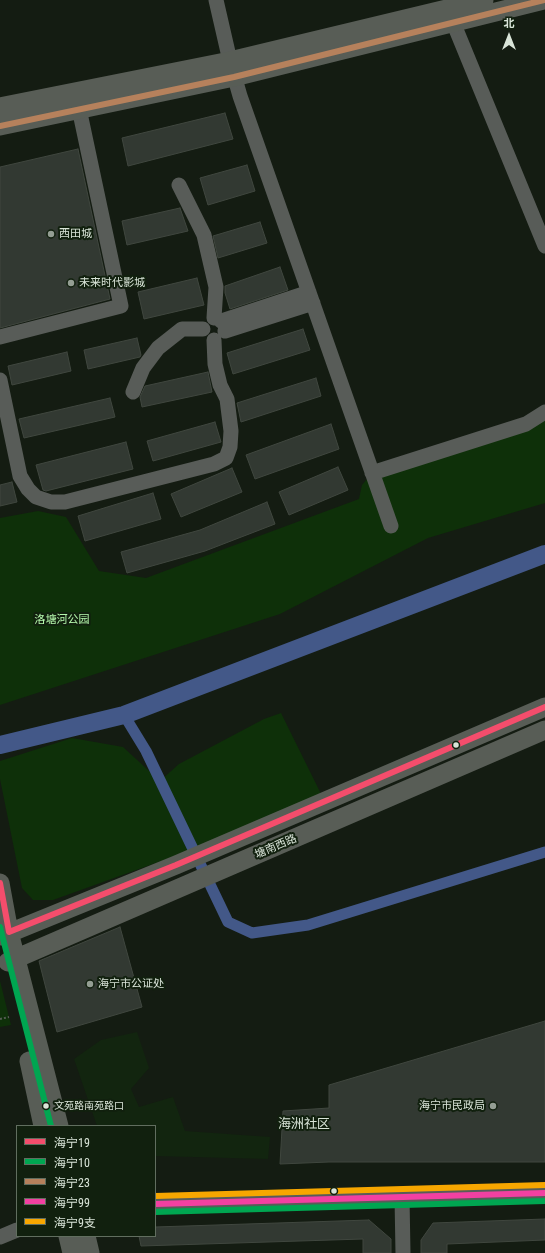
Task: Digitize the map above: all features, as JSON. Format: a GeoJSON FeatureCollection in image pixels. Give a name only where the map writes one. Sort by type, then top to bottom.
{"type":"FeatureCollection","features":[{"type":"Feature","properties":{"kind":"main road"},"geometry":{"type":"LineString","coordinates":[[232,69],[484,0]]}},
{"type":"Feature","properties":{"kind":"main road"},"geometry":{"type":"LineString","coordinates":[[0,126],[77,101],[453,22],[544,0]]}},
{"type":"Feature","properties":{"kind":"main road"},"geometry":{"type":"LineString","coordinates":[[0,107],[77,101]]}},
{"type":"Feature","properties":{"kind":"main road","name":"塘南西路"},"geometry":{"type":"LineString","coordinates":[[4,932],[217,848],[545,707]]}},
{"type":"Feature","properties":{"kind":"main road","name":"塘南西路"},"geometry":{"type":"LineString","coordinates":[[12,961],[545,730]]}},
{"type":"Feature","properties":{"kind":"main road"},"geometry":{"type":"LineString","coordinates":[[0,883],[4,932],[59,1125]]}},
{"type":"Feature","properties":{"kind":"main road"},"geometry":{"type":"LineString","coordinates":[[12,961],[44,1125]]}},
{"type":"Feature","properties":{"kind":"main road"},"geometry":{"type":"LineString","coordinates":[[68,1237],[72,1253]]}},
{"type":"Feature","properties":{"kind":"main road"},"geometry":{"type":"LineString","coordinates":[[86,1237],[90,1253]]}},
{"type":"Feature","properties":{"kind":"street"},"geometry":{"type":"LineString","coordinates":[[216,0],[232,69],[391,526]]}},
{"type":"Feature","properties":{"kind":"street"},"geometry":{"type":"LineString","coordinates":[[453,22],[545,246]]}},
{"type":"Feature","properties":{"kind":"street"},"geometry":{"type":"LineString","coordinates":[[0,337],[121,306],[77,101]]}},
{"type":"Feature","properties":{"kind":"street"},"geometry":{"type":"LineString","coordinates":[[0,380],[20,476],[36,498],[51,502],[65,502],[214,464],[226,458],[230,447],[231,431],[227,399],[220,385],[215,364],[219,327],[216,287],[204,235],[179,185]]}},
{"type":"Feature","properties":{"kind":"street"},"geometry":{"type":"LineString","coordinates":[[133,392],[143,368],[158,348],[182,329],[204,329],[206,323],[219,327],[311,297]]}},
{"type":"Feature","properties":{"kind":"street"},"geometry":{"type":"LineString","coordinates":[[372,474],[526,424],[545,412]]}},
{"type":"Feature","properties":{"kind":"street"},"geometry":{"type":"LineString","coordinates":[[156,1204],[545,1193]]}},
{"type":"Feature","properties":{"kind":"street"},"geometry":{"type":"LineString","coordinates":[[402,1197],[403,1253]]}},
{"type":"Feature","properties":{"kind":"street"},"geometry":{"type":"LineString","coordinates":[[0,1237],[16,1230]]}},
{"type":"Feature","properties":{"kind":"path"},"geometry":{"type":"LineString","coordinates":[[0,1018],[9,1017]]}},
{"type":"Feature","properties":{"kind":"shaded area"},"geometry":{"type":"Polygon","coordinates":[[[137,1032],[149,1068],[131,1089],[139,1107],[173,1097],[185,1131],[270,1137],[268,1159],[156,1156],[156,1125],[97,1125],[74,1059],[101,1040],[137,1032]]]}},
{"type":"Feature","properties":{"kind":"green space","name":"洛塘河公园"},"geometry":{"type":"Polygon","coordinates":[[[545,412],[545,503],[428,538],[280,614],[0,705],[0,518],[38,511],[66,517],[99,571],[146,578],[359,499],[362,485],[372,473],[545,412]]]}},
{"type":"Feature","properties":{"kind":"green space"},"geometry":{"type":"Polygon","coordinates":[[[281,713],[325,802],[53,900],[33,900],[22,888],[0,779],[0,761],[72,738],[123,747],[160,781],[179,764],[264,719],[281,713]]]}},
{"type":"Feature","properties":{"kind":"green space"},"geometry":{"type":"Polygon","coordinates":[[[0,981],[11,1025],[0,1027],[0,981]]]}},
{"type":"Feature","properties":{"kind":"building"},"geometry":{"type":"Polygon","coordinates":[[[225,113],[233,139],[128,166],[122,138],[225,113]]]}},
{"type":"Feature","properties":{"kind":"building","name":"西田城"},"geometry":{"type":"Polygon","coordinates":[[[78,149],[110,299],[0,328],[0,167],[78,149]]]}},
{"type":"Feature","properties":{"kind":"building"},"geometry":{"type":"Polygon","coordinates":[[[247,165],[255,191],[208,205],[200,178],[247,165]]]}},
{"type":"Feature","properties":{"kind":"building"},"geometry":{"type":"Polygon","coordinates":[[[180,208],[188,231],[127,245],[122,221],[180,208]]]}},
{"type":"Feature","properties":{"kind":"building"},"geometry":{"type":"Polygon","coordinates":[[[260,222],[267,243],[218,258],[213,236],[260,222]]]}},
{"type":"Feature","properties":{"kind":"building"},"geometry":{"type":"Polygon","coordinates":[[[280,267],[288,290],[230,309],[225,293],[225,286],[280,267]]]}},
{"type":"Feature","properties":{"kind":"building"},"geometry":{"type":"Polygon","coordinates":[[[197,278],[204,305],[144,319],[138,292],[197,278]]]}},
{"type":"Feature","properties":{"kind":"building"},"geometry":{"type":"Polygon","coordinates":[[[303,329],[310,350],[233,374],[227,353],[303,329]]]}},
{"type":"Feature","properties":{"kind":"building"},"geometry":{"type":"Polygon","coordinates":[[[137,338],[141,355],[140,357],[88,369],[84,350],[137,338]]]}},
{"type":"Feature","properties":{"kind":"building"},"geometry":{"type":"Polygon","coordinates":[[[67,352],[71,371],[12,385],[8,366],[67,352]]]}},
{"type":"Feature","properties":{"kind":"building"},"geometry":{"type":"Polygon","coordinates":[[[208,372],[212,392],[142,407],[140,397],[145,386],[208,372]]]}},
{"type":"Feature","properties":{"kind":"building"},"geometry":{"type":"Polygon","coordinates":[[[316,378],[321,396],[241,422],[237,403],[316,378]]]}},
{"type":"Feature","properties":{"kind":"building"},"geometry":{"type":"Polygon","coordinates":[[[110,398],[115,417],[24,438],[19,419],[110,398]]]}},
{"type":"Feature","properties":{"kind":"building"},"geometry":{"type":"Polygon","coordinates":[[[215,422],[221,442],[153,461],[147,441],[215,422]]]}},
{"type":"Feature","properties":{"kind":"building"},"geometry":{"type":"Polygon","coordinates":[[[331,424],[339,449],[255,479],[246,455],[331,424]]]}},
{"type":"Feature","properties":{"kind":"building"},"geometry":{"type":"Polygon","coordinates":[[[126,442],[133,469],[46,491],[43,490],[36,465],[126,442]]]}},
{"type":"Feature","properties":{"kind":"building"},"geometry":{"type":"Polygon","coordinates":[[[338,467],[348,490],[289,515],[279,492],[338,467]]]}},
{"type":"Feature","properties":{"kind":"building"},"geometry":{"type":"Polygon","coordinates":[[[232,468],[242,492],[181,517],[171,494],[232,468]]]}},
{"type":"Feature","properties":{"kind":"building"},"geometry":{"type":"Polygon","coordinates":[[[12,482],[17,502],[0,506],[0,485],[12,482]]]}},
{"type":"Feature","properties":{"kind":"building"},"geometry":{"type":"Polygon","coordinates":[[[153,493],[161,519],[85,541],[78,516],[153,493]]]}},
{"type":"Feature","properties":{"kind":"building"},"geometry":{"type":"Polygon","coordinates":[[[267,502],[275,524],[205,551],[127,573],[121,552],[200,530],[267,502]]]}},
{"type":"Feature","properties":{"kind":"building","name":"海宁市公证处"},"geometry":{"type":"Polygon","coordinates":[[[120,927],[142,1007],[57,1032],[39,961],[120,927]]]}},
{"type":"Feature","properties":{"kind":"building"},"geometry":{"type":"Polygon","coordinates":[[[545,1021],[545,1162],[329,1162],[280,1164],[283,1111],[329,1108],[329,1085],[545,1021]]]}},
{"type":"Feature","properties":{"kind":"building"},"geometry":{"type":"Polygon","coordinates":[[[545,1219],[545,1240],[447,1244],[447,1253],[421,1253],[421,1240],[433,1223],[545,1219]]]}},
{"type":"Feature","properties":{"kind":"building"},"geometry":{"type":"Polygon","coordinates":[[[369,1220],[391,1239],[391,1253],[363,1253],[363,1239],[141,1246],[139,1237],[156,1237],[156,1227],[369,1220]]]}},
{"type":"Feature","properties":{"kind":"waterway"},"geometry":{"type":"LineString","coordinates":[[0,745],[124,715],[545,554]]}},
{"type":"Feature","properties":{"kind":"waterway"},"geometry":{"type":"LineString","coordinates":[[124,715],[146,751],[228,922],[252,933],[308,925],[545,852]]}},
{"type":"Feature","properties":{"kind":"transit line","name":"海宁23"},"geometry":{"type":"LineString","coordinates":[[0,126],[234,77],[544,0]]}},
{"type":"Feature","properties":{"kind":"transit line","name":"海宁19"},"geometry":{"type":"LineString","coordinates":[[0,883],[9,932],[176,865],[545,707]]}},
{"type":"Feature","properties":{"kind":"transit line","name":"海宁10"},"geometry":{"type":"LineString","coordinates":[[0,927],[51,1125]]}},
{"type":"Feature","properties":{"kind":"transit line","name":"海宁9支"},"geometry":{"type":"LineString","coordinates":[[156,1196],[545,1185]]}},
{"type":"Feature","properties":{"kind":"transit line","name":"海宁99"},"geometry":{"type":"LineString","coordinates":[[156,1204],[545,1193]]}},
{"type":"Feature","properties":{"kind":"transit line","name":"海宁10"},"geometry":{"type":"LineString","coordinates":[[156,1212],[545,1201]]}},
{"type":"Feature","properties":{"kind":"place","name":"西田城"},"geometry":{"type":"Point","coordinates":[51,234]}},
{"type":"Feature","properties":{"kind":"place","name":"未来时代影城"},"geometry":{"type":"Point","coordinates":[71,283]}},
{"type":"Feature","properties":{"kind":"place","name":"海宁市公证处"},"geometry":{"type":"Point","coordinates":[90,984]}},
{"type":"Feature","properties":{"kind":"place","name":"文苑路南苑路口"},"geometry":{"type":"Point","coordinates":[46,1106]}},
{"type":"Feature","properties":{"kind":"place","name":"海宁市民政局"},"geometry":{"type":"Point","coordinates":[493,1106]}},
{"type":"Feature","properties":{"kind":"district","name":"海洲社区"},"geometry":{"type":"Point","coordinates":[304,1125]}}]}
